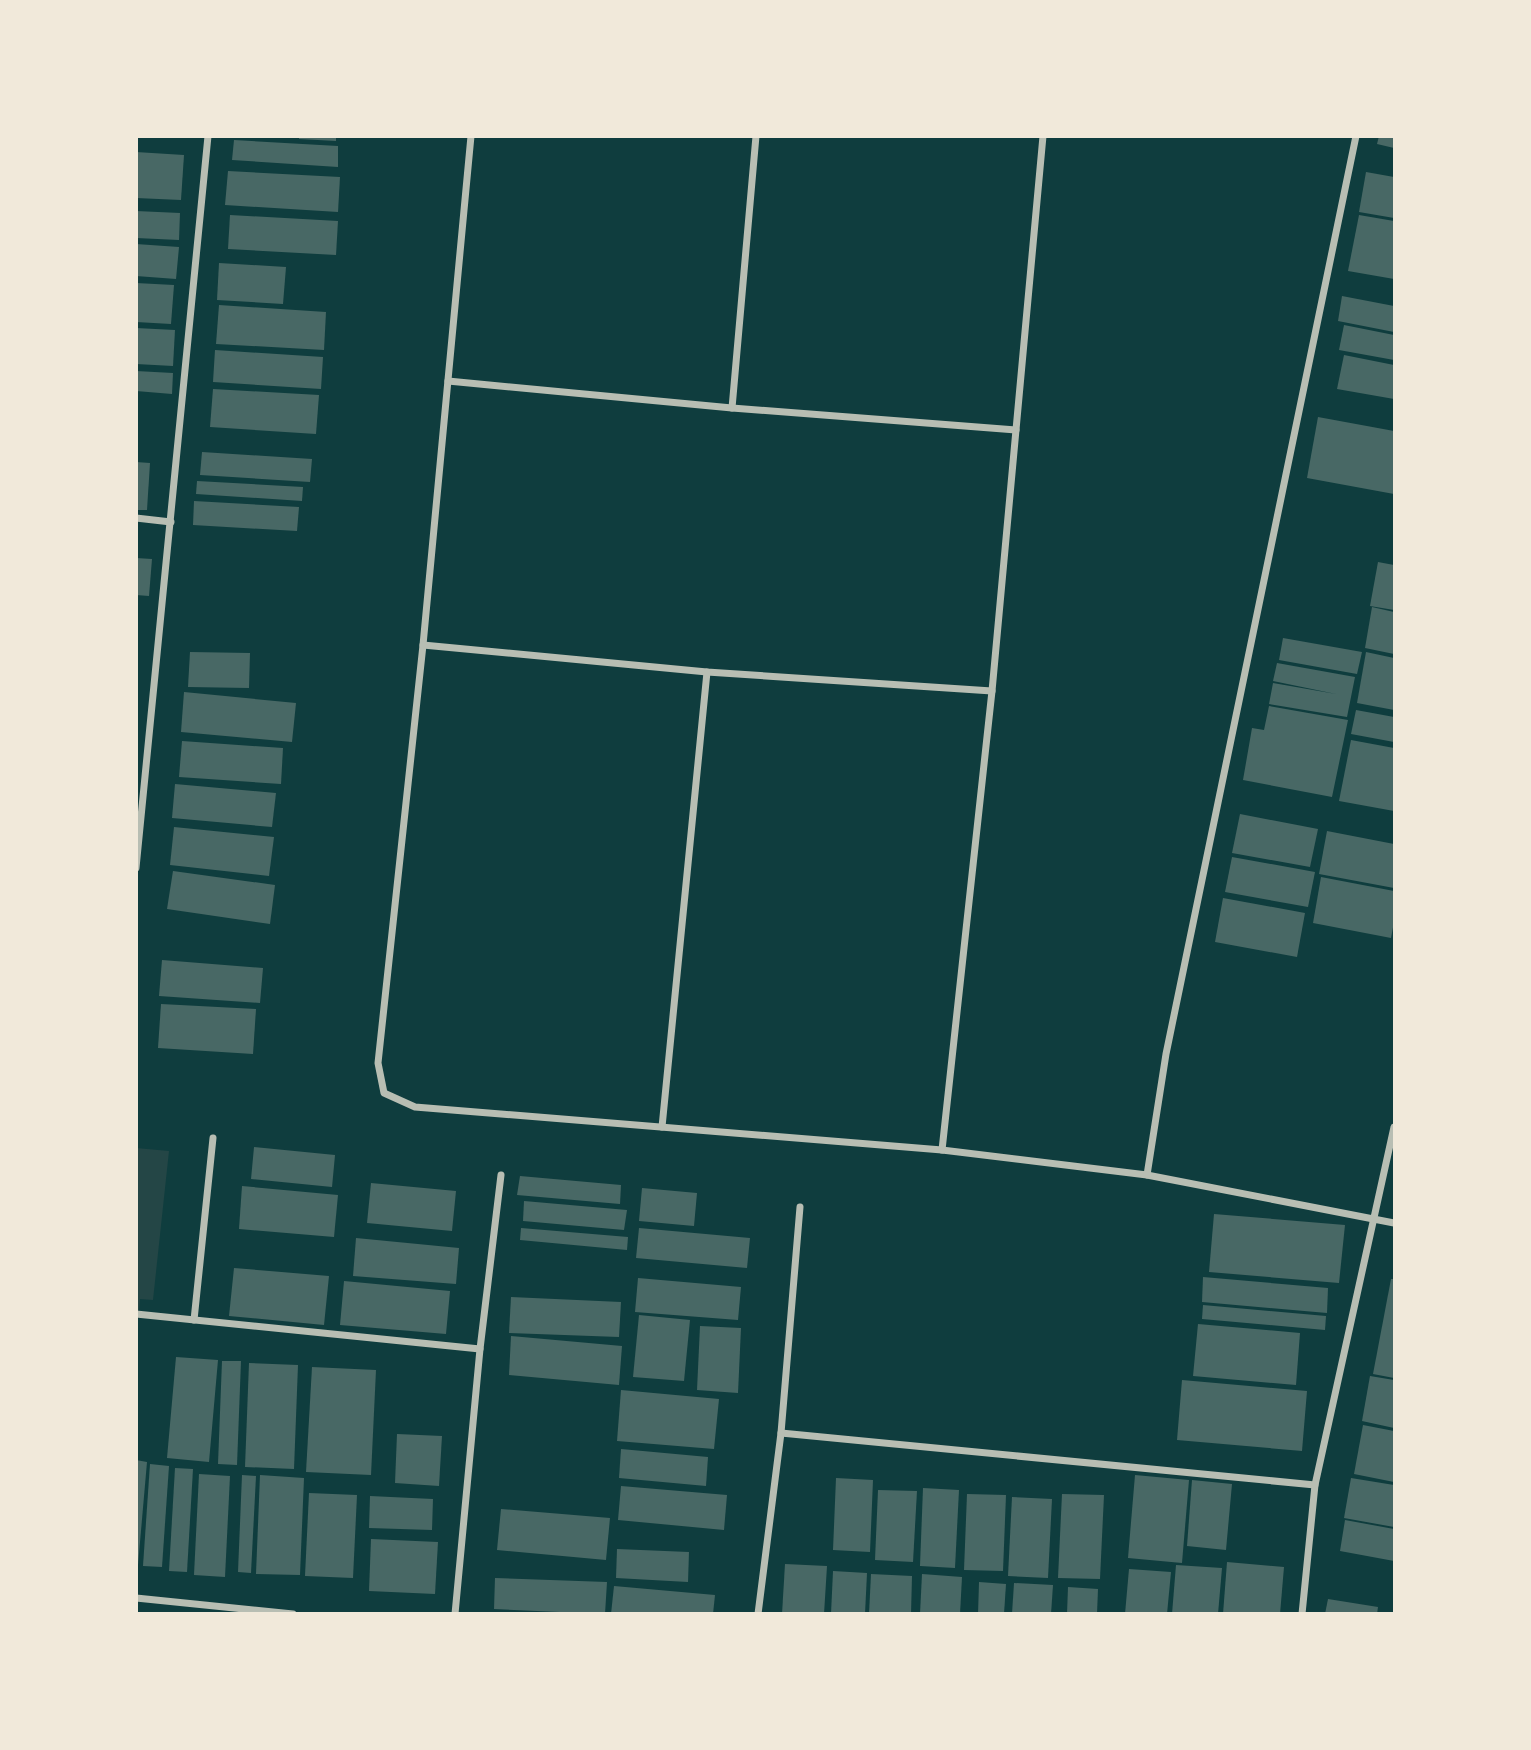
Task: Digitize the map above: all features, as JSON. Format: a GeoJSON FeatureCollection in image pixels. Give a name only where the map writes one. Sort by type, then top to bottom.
{"type":"FeatureCollection","features":[{"type":"Feature","properties":{"kind":"street"},"geometry":{"type":"LineString","coordinates":[[136,868],[208,136]]}},
{"type":"Feature","properties":{"kind":"street"},"geometry":{"type":"LineString","coordinates":[[471,136],[423,645],[378,1063],[384,1093],[415,1107],[942,1150],[1147,1175],[1395,1223]]}},
{"type":"Feature","properties":{"kind":"street"},"geometry":{"type":"LineString","coordinates":[[732,408],[757,136]]}},
{"type":"Feature","properties":{"kind":"street"},"geometry":{"type":"LineString","coordinates":[[942,1150],[992,691],[1043,136]]}},
{"type":"Feature","properties":{"kind":"street"},"geometry":{"type":"LineString","coordinates":[[1147,1175],[1166,1054],[1356,136]]}},
{"type":"Feature","properties":{"kind":"street"},"geometry":{"type":"LineString","coordinates":[[448,381],[732,408],[1016,430]]}},
{"type":"Feature","properties":{"kind":"street"},"geometry":{"type":"LineString","coordinates":[[136,518],[171,522]]}},
{"type":"Feature","properties":{"kind":"street"},"geometry":{"type":"LineString","coordinates":[[423,645],[707,672],[992,691]]}},
{"type":"Feature","properties":{"kind":"street"},"geometry":{"type":"LineString","coordinates":[[662,1127],[707,672]]}},
{"type":"Feature","properties":{"kind":"street"},"geometry":{"type":"LineString","coordinates":[[1302,1614],[1315,1485],[1395,1128]]}},
{"type":"Feature","properties":{"kind":"street"},"geometry":{"type":"LineString","coordinates":[[194,1320],[214,1138]]}},
{"type":"Feature","properties":{"kind":"street"},"geometry":{"type":"LineString","coordinates":[[455,1614],[480,1349],[501,1175]]}},
{"type":"Feature","properties":{"kind":"street"},"geometry":{"type":"LineString","coordinates":[[758,1614],[780,1433],[800,1207]]}},
{"type":"Feature","properties":{"kind":"street"},"geometry":{"type":"LineString","coordinates":[[136,1314],[480,1349]]}},
{"type":"Feature","properties":{"kind":"street"},"geometry":{"type":"LineString","coordinates":[[780,1433],[1315,1485]]}},
{"type":"Feature","properties":{"kind":"street"},"geometry":{"type":"LineString","coordinates":[[136,1598],[292,1614]]}},
{"type":"Feature","properties":{"kind":"shaded area"},"geometry":{"type":"Polygon","coordinates":[[[136,1148],[169,1151],[153,1300],[140,1299],[139,1312],[136,1311],[136,1148]]]}},
{"type":"Feature","properties":{"kind":"building"},"geometry":{"type":"Polygon","coordinates":[[[299,136],[336,136],[336,141],[299,139],[299,136]]]}},
{"type":"Feature","properties":{"kind":"building"},"geometry":{"type":"Polygon","coordinates":[[[1379,136],[1394,136],[1394,148],[1377,144],[1379,136]]]}},
{"type":"Feature","properties":{"kind":"building"},"geometry":{"type":"Polygon","coordinates":[[[234,140],[338,146],[338,167],[232,160],[234,140]]]}},
{"type":"Feature","properties":{"kind":"building"},"geometry":{"type":"Polygon","coordinates":[[[136,152],[184,155],[181,200],[136,198],[136,152]]]}},
{"type":"Feature","properties":{"kind":"building"},"geometry":{"type":"Polygon","coordinates":[[[228,171],[340,177],[338,212],[225,205],[228,171]]]}},
{"type":"Feature","properties":{"kind":"building"},"geometry":{"type":"Polygon","coordinates":[[[1366,172],[1394,177],[1394,218],[1359,212],[1366,172]]]}},
{"type":"Feature","properties":{"kind":"building"},"geometry":{"type":"Polygon","coordinates":[[[136,211],[180,213],[179,240],[136,238],[136,211]]]}},
{"type":"Feature","properties":{"kind":"building"},"geometry":{"type":"Polygon","coordinates":[[[230,215],[338,221],[336,255],[228,249],[230,215]]]}},
{"type":"Feature","properties":{"kind":"building"},"geometry":{"type":"Polygon","coordinates":[[[1359,215],[1394,221],[1394,279],[1348,271],[1359,215]]]}},
{"type":"Feature","properties":{"kind":"building"},"geometry":{"type":"Polygon","coordinates":[[[136,244],[179,247],[176,279],[136,276],[136,244]]]}},
{"type":"Feature","properties":{"kind":"building"},"geometry":{"type":"Polygon","coordinates":[[[219,263],[286,267],[283,304],[217,300],[219,263]]]}},
{"type":"Feature","properties":{"kind":"building"},"geometry":{"type":"Polygon","coordinates":[[[136,283],[174,285],[171,324],[136,322],[136,283]]]}},
{"type":"Feature","properties":{"kind":"building"},"geometry":{"type":"Polygon","coordinates":[[[1342,296],[1394,306],[1394,332],[1338,321],[1342,296]]]}},
{"type":"Feature","properties":{"kind":"building"},"geometry":{"type":"Polygon","coordinates":[[[219,305],[326,312],[324,350],[216,344],[219,305]]]}},
{"type":"Feature","properties":{"kind":"building"},"geometry":{"type":"Polygon","coordinates":[[[1344,325],[1394,335],[1394,360],[1339,350],[1344,325]]]}},
{"type":"Feature","properties":{"kind":"building"},"geometry":{"type":"Polygon","coordinates":[[[136,328],[175,330],[173,366],[136,364],[136,328]]]}},
{"type":"Feature","properties":{"kind":"building"},"geometry":{"type":"Polygon","coordinates":[[[215,350],[323,357],[321,389],[213,382],[215,350]]]}},
{"type":"Feature","properties":{"kind":"building"},"geometry":{"type":"Polygon","coordinates":[[[1344,355],[1394,365],[1394,399],[1337,389],[1344,355]]]}},
{"type":"Feature","properties":{"kind":"building"},"geometry":{"type":"Polygon","coordinates":[[[136,371],[173,373],[172,394],[136,391],[136,371]]]}},
{"type":"Feature","properties":{"kind":"building"},"geometry":{"type":"Polygon","coordinates":[[[213,389],[319,395],[316,434],[210,427],[213,389]]]}},
{"type":"Feature","properties":{"kind":"building"},"geometry":{"type":"Polygon","coordinates":[[[1318,417],[1394,431],[1394,494],[1307,478],[1318,417]]]}},
{"type":"Feature","properties":{"kind":"building"},"geometry":{"type":"Polygon","coordinates":[[[202,452],[312,459],[310,482],[200,475],[202,452]]]}},
{"type":"Feature","properties":{"kind":"building"},"geometry":{"type":"Polygon","coordinates":[[[136,462],[150,463],[147,510],[136,510],[136,462]]]}},
{"type":"Feature","properties":{"kind":"building"},"geometry":{"type":"Polygon","coordinates":[[[197,481],[303,487],[302,501],[196,494],[197,481]]]}},
{"type":"Feature","properties":{"kind":"building"},"geometry":{"type":"Polygon","coordinates":[[[194,501],[299,507],[297,531],[193,525],[194,501]]]}},
{"type":"Feature","properties":{"kind":"building"},"geometry":{"type":"Polygon","coordinates":[[[136,558],[152,559],[149,596],[136,595],[136,558]]]}},
{"type":"Feature","properties":{"kind":"building"},"geometry":{"type":"Polygon","coordinates":[[[1378,562],[1394,565],[1394,610],[1370,606],[1378,562]]]}},
{"type":"Feature","properties":{"kind":"building"},"geometry":{"type":"Polygon","coordinates":[[[1372,607],[1394,612],[1394,654],[1365,648],[1372,607]]]}},
{"type":"Feature","properties":{"kind":"building"},"geometry":{"type":"Polygon","coordinates":[[[1283,638],[1362,652],[1357,674],[1279,660],[1283,638]]]}},
{"type":"Feature","properties":{"kind":"building"},"geometry":{"type":"Polygon","coordinates":[[[190,652],[250,653],[249,688],[188,687],[190,652]]]}},
{"type":"Feature","properties":{"kind":"building"},"geometry":{"type":"Polygon","coordinates":[[[1366,652],[1394,658],[1394,710],[1357,703],[1366,652]]]}},
{"type":"Feature","properties":{"kind":"building"},"geometry":{"type":"Polygon","coordinates":[[[1277,663],[1355,677],[1347,717],[1269,704],[1273,683],[1336,694],[1273,681],[1277,663]]]}},
{"type":"Feature","properties":{"kind":"building"},"geometry":{"type":"Polygon","coordinates":[[[184,692],[296,703],[292,742],[181,732],[184,692]]]}},
{"type":"Feature","properties":{"kind":"building"},"geometry":{"type":"Polygon","coordinates":[[[1269,706],[1348,720],[1332,797],[1243,780],[1252,728],[1264,730],[1269,706]]]}},
{"type":"Feature","properties":{"kind":"building"},"geometry":{"type":"Polygon","coordinates":[[[1356,710],[1394,717],[1394,742],[1351,734],[1356,710]]]}},
{"type":"Feature","properties":{"kind":"building"},"geometry":{"type":"Polygon","coordinates":[[[1351,740],[1394,748],[1394,811],[1339,801],[1351,740]]]}},
{"type":"Feature","properties":{"kind":"building"},"geometry":{"type":"Polygon","coordinates":[[[182,741],[283,748],[281,784],[179,777],[182,741]]]}},
{"type":"Feature","properties":{"kind":"building"},"geometry":{"type":"Polygon","coordinates":[[[175,784],[276,793],[272,827],[172,818],[175,784]]]}},
{"type":"Feature","properties":{"kind":"building"},"geometry":{"type":"Polygon","coordinates":[[[1240,814],[1318,829],[1310,867],[1232,853],[1240,814]]]}},
{"type":"Feature","properties":{"kind":"building"},"geometry":{"type":"Polygon","coordinates":[[[174,827],[274,837],[269,876],[170,865],[174,827]]]}},
{"type":"Feature","properties":{"kind":"building"},"geometry":{"type":"Polygon","coordinates":[[[1327,831],[1394,844],[1394,888],[1319,874],[1327,831]]]}},
{"type":"Feature","properties":{"kind":"building"},"geometry":{"type":"Polygon","coordinates":[[[1232,857],[1315,872],[1308,907],[1225,892],[1232,857]]]}},
{"type":"Feature","properties":{"kind":"building"},"geometry":{"type":"Polygon","coordinates":[[[173,871],[275,885],[270,924],[167,909],[173,871]]]}},
{"type":"Feature","properties":{"kind":"building"},"geometry":{"type":"Polygon","coordinates":[[[1321,877],[1394,891],[1391,938],[1313,923],[1321,877]]]}},
{"type":"Feature","properties":{"kind":"building"},"geometry":{"type":"Polygon","coordinates":[[[1223,898],[1305,913],[1297,957],[1215,942],[1223,898]]]}},
{"type":"Feature","properties":{"kind":"building"},"geometry":{"type":"Polygon","coordinates":[[[162,960],[263,968],[260,1003],[159,996],[162,960]]]}},
{"type":"Feature","properties":{"kind":"building"},"geometry":{"type":"Polygon","coordinates":[[[161,1004],[256,1009],[253,1054],[158,1048],[161,1004]]]}},
{"type":"Feature","properties":{"kind":"building"},"geometry":{"type":"Polygon","coordinates":[[[254,1147],[335,1155],[332,1187],[251,1179],[254,1147]]]}},
{"type":"Feature","properties":{"kind":"building"},"geometry":{"type":"Polygon","coordinates":[[[520,1176],[621,1185],[620,1204],[517,1195],[520,1176]]]}},
{"type":"Feature","properties":{"kind":"building"},"geometry":{"type":"Polygon","coordinates":[[[371,1183],[456,1191],[452,1231],[367,1223],[371,1183]]]}},
{"type":"Feature","properties":{"kind":"building"},"geometry":{"type":"Polygon","coordinates":[[[242,1186],[338,1195],[334,1237],[239,1229],[242,1186]]]}},
{"type":"Feature","properties":{"kind":"building"},"geometry":{"type":"Polygon","coordinates":[[[642,1188],[697,1193],[694,1226],[639,1221],[642,1188]]]}},
{"type":"Feature","properties":{"kind":"building"},"geometry":{"type":"Polygon","coordinates":[[[524,1201],[627,1210],[624,1230],[523,1221],[524,1201]]]}},
{"type":"Feature","properties":{"kind":"building"},"geometry":{"type":"Polygon","coordinates":[[[1214,1214],[1345,1225],[1339,1283],[1209,1272],[1214,1214]]]}},
{"type":"Feature","properties":{"kind":"building"},"geometry":{"type":"Polygon","coordinates":[[[521,1228],[628,1237],[627,1250],[520,1240],[521,1228]]]}},
{"type":"Feature","properties":{"kind":"building"},"geometry":{"type":"Polygon","coordinates":[[[639,1228],[750,1238],[747,1268],[636,1258],[639,1228]]]}},
{"type":"Feature","properties":{"kind":"building"},"geometry":{"type":"Polygon","coordinates":[[[356,1238],[459,1248],[456,1284],[353,1276],[356,1238]]]}},
{"type":"Feature","properties":{"kind":"building"},"geometry":{"type":"Polygon","coordinates":[[[234,1268],[329,1276],[324,1325],[229,1316],[234,1268]]]}},
{"type":"Feature","properties":{"kind":"building"},"geometry":{"type":"Polygon","coordinates":[[[1203,1277],[1328,1288],[1327,1313],[1202,1302],[1203,1277]]]}},
{"type":"Feature","properties":{"kind":"building"},"geometry":{"type":"Polygon","coordinates":[[[638,1278],[741,1287],[738,1320],[635,1312],[638,1278]]]}},
{"type":"Feature","properties":{"kind":"building"},"geometry":{"type":"Polygon","coordinates":[[[1391,1279],[1394,1279],[1394,1378],[1373,1374],[1391,1279]]]}},
{"type":"Feature","properties":{"kind":"building"},"geometry":{"type":"Polygon","coordinates":[[[344,1281],[450,1291],[446,1334],[340,1325],[344,1281]]]}},
{"type":"Feature","properties":{"kind":"building"},"geometry":{"type":"Polygon","coordinates":[[[511,1297],[621,1302],[619,1337],[509,1333],[511,1297]]]}},
{"type":"Feature","properties":{"kind":"building"},"geometry":{"type":"Polygon","coordinates":[[[1203,1305],[1326,1316],[1325,1330],[1202,1319],[1203,1305]]]}},
{"type":"Feature","properties":{"kind":"building"},"geometry":{"type":"Polygon","coordinates":[[[639,1315],[690,1320],[684,1381],[633,1377],[639,1315]]]}},
{"type":"Feature","properties":{"kind":"building"},"geometry":{"type":"Polygon","coordinates":[[[1198,1324],[1300,1333],[1296,1385],[1193,1376],[1198,1324]]]}},
{"type":"Feature","properties":{"kind":"building"},"geometry":{"type":"Polygon","coordinates":[[[700,1326],[741,1328],[738,1393],[697,1390],[700,1326]]]}},
{"type":"Feature","properties":{"kind":"building"},"geometry":{"type":"Polygon","coordinates":[[[511,1336],[622,1346],[619,1385],[509,1375],[511,1336]]]}},
{"type":"Feature","properties":{"kind":"building"},"geometry":{"type":"Polygon","coordinates":[[[176,1357],[218,1360],[209,1462],[167,1458],[176,1357]]]}},
{"type":"Feature","properties":{"kind":"building"},"geometry":{"type":"Polygon","coordinates":[[[222,1361],[241,1361],[237,1465],[218,1464],[222,1361]]]}},
{"type":"Feature","properties":{"kind":"building"},"geometry":{"type":"Polygon","coordinates":[[[249,1363],[298,1365],[294,1469],[245,1467],[249,1363]]]}},
{"type":"Feature","properties":{"kind":"building"},"geometry":{"type":"Polygon","coordinates":[[[312,1367],[376,1370],[371,1475],[306,1472],[312,1367]]]}},
{"type":"Feature","properties":{"kind":"building"},"geometry":{"type":"Polygon","coordinates":[[[1370,1376],[1394,1380],[1394,1428],[1362,1421],[1370,1376]]]}},
{"type":"Feature","properties":{"kind":"building"},"geometry":{"type":"Polygon","coordinates":[[[1182,1380],[1307,1391],[1302,1451],[1177,1440],[1182,1380]]]}},
{"type":"Feature","properties":{"kind":"building"},"geometry":{"type":"Polygon","coordinates":[[[621,1390],[719,1399],[714,1449],[617,1441],[621,1390]]]}},
{"type":"Feature","properties":{"kind":"building"},"geometry":{"type":"Polygon","coordinates":[[[1363,1425],[1394,1431],[1394,1482],[1354,1474],[1363,1425]]]}},
{"type":"Feature","properties":{"kind":"building"},"geometry":{"type":"Polygon","coordinates":[[[397,1434],[442,1436],[439,1486],[395,1483],[397,1434]]]}},
{"type":"Feature","properties":{"kind":"building"},"geometry":{"type":"Polygon","coordinates":[[[621,1449],[708,1457],[706,1486],[619,1478],[621,1449]]]}},
{"type":"Feature","properties":{"kind":"building"},"geometry":{"type":"Polygon","coordinates":[[[136,1460],[147,1462],[138,1565],[136,1565],[136,1460]]]}},
{"type":"Feature","properties":{"kind":"building"},"geometry":{"type":"Polygon","coordinates":[[[150,1464],[169,1466],[162,1567],[143,1566],[150,1464]]]}},
{"type":"Feature","properties":{"kind":"building"},"geometry":{"type":"Polygon","coordinates":[[[175,1468],[193,1469],[187,1572],[169,1571],[175,1468]]]}},
{"type":"Feature","properties":{"kind":"building"},"geometry":{"type":"Polygon","coordinates":[[[199,1474],[230,1476],[225,1577],[194,1575],[199,1474]]]}},
{"type":"Feature","properties":{"kind":"building"},"geometry":{"type":"Polygon","coordinates":[[[242,1475],[256,1476],[251,1573],[238,1572],[242,1475]]]}},
{"type":"Feature","properties":{"kind":"building"},"geometry":{"type":"Polygon","coordinates":[[[260,1475],[304,1478],[300,1575],[256,1574],[260,1475]]]}},
{"type":"Feature","properties":{"kind":"building"},"geometry":{"type":"Polygon","coordinates":[[[1135,1475],[1189,1480],[1182,1563],[1128,1558],[1135,1475]]]}},
{"type":"Feature","properties":{"kind":"building"},"geometry":{"type":"Polygon","coordinates":[[[836,1478],[873,1480],[870,1552],[833,1550],[836,1478]]]}},
{"type":"Feature","properties":{"kind":"building"},"geometry":{"type":"Polygon","coordinates":[[[1351,1478],[1394,1485],[1394,1527],[1344,1518],[1351,1478]]]}},
{"type":"Feature","properties":{"kind":"building"},"geometry":{"type":"Polygon","coordinates":[[[1192,1480],[1232,1484],[1226,1550],[1187,1546],[1192,1480]]]}},
{"type":"Feature","properties":{"kind":"building"},"geometry":{"type":"Polygon","coordinates":[[[621,1486],[727,1495],[724,1530],[618,1520],[621,1486]]]}},
{"type":"Feature","properties":{"kind":"building"},"geometry":{"type":"Polygon","coordinates":[[[923,1488],[959,1490],[955,1568],[920,1566],[923,1488]]]}},
{"type":"Feature","properties":{"kind":"building"},"geometry":{"type":"Polygon","coordinates":[[[878,1490],[917,1491],[913,1562],[875,1560],[878,1490]]]}},
{"type":"Feature","properties":{"kind":"building"},"geometry":{"type":"Polygon","coordinates":[[[309,1493],[357,1495],[353,1578],[305,1576],[309,1493]]]}},
{"type":"Feature","properties":{"kind":"building"},"geometry":{"type":"Polygon","coordinates":[[[967,1494],[1006,1495],[1003,1571],[964,1570],[967,1494]]]}},
{"type":"Feature","properties":{"kind":"building"},"geometry":{"type":"Polygon","coordinates":[[[1062,1494],[1104,1495],[1100,1579],[1058,1578],[1062,1494]]]}},
{"type":"Feature","properties":{"kind":"building"},"geometry":{"type":"Polygon","coordinates":[[[370,1496],[433,1499],[432,1530],[369,1528],[370,1496]]]}},
{"type":"Feature","properties":{"kind":"building"},"geometry":{"type":"Polygon","coordinates":[[[1012,1497],[1052,1499],[1048,1578],[1008,1576],[1012,1497]]]}},
{"type":"Feature","properties":{"kind":"building"},"geometry":{"type":"Polygon","coordinates":[[[501,1509],[610,1518],[606,1560],[497,1550],[501,1509]]]}},
{"type":"Feature","properties":{"kind":"building"},"geometry":{"type":"Polygon","coordinates":[[[1345,1520],[1394,1529],[1394,1561],[1340,1551],[1345,1520]]]}},
{"type":"Feature","properties":{"kind":"building"},"geometry":{"type":"Polygon","coordinates":[[[371,1539],[438,1542],[435,1594],[369,1591],[371,1539]]]}},
{"type":"Feature","properties":{"kind":"building"},"geometry":{"type":"Polygon","coordinates":[[[617,1549],[689,1552],[688,1582],[616,1578],[617,1549]]]}},
{"type":"Feature","properties":{"kind":"building"},"geometry":{"type":"Polygon","coordinates":[[[1227,1562],[1284,1567],[1280,1614],[1223,1614],[1227,1562]]]}},
{"type":"Feature","properties":{"kind":"building"},"geometry":{"type":"Polygon","coordinates":[[[785,1564],[827,1566],[824,1614],[782,1614],[785,1564]]]}},
{"type":"Feature","properties":{"kind":"building"},"geometry":{"type":"Polygon","coordinates":[[[1176,1565],[1222,1568],[1218,1614],[1172,1614],[1176,1565]]]}},
{"type":"Feature","properties":{"kind":"building"},"geometry":{"type":"Polygon","coordinates":[[[1129,1569],[1171,1572],[1167,1614],[1125,1614],[1129,1569]]]}},
{"type":"Feature","properties":{"kind":"building"},"geometry":{"type":"Polygon","coordinates":[[[833,1571],[867,1573],[865,1614],[831,1614],[833,1571]]]}},
{"type":"Feature","properties":{"kind":"building"},"geometry":{"type":"Polygon","coordinates":[[[871,1574],[912,1576],[911,1614],[869,1614],[871,1574]]]}},
{"type":"Feature","properties":{"kind":"building"},"geometry":{"type":"Polygon","coordinates":[[[922,1574],[962,1577],[960,1614],[920,1614],[922,1574]]]}},
{"type":"Feature","properties":{"kind":"building"},"geometry":{"type":"Polygon","coordinates":[[[495,1578],[607,1582],[605,1614],[494,1609],[495,1578]]]}},
{"type":"Feature","properties":{"kind":"building"},"geometry":{"type":"Polygon","coordinates":[[[979,1582],[1006,1584],[1004,1614],[978,1614],[979,1582]]]}},
{"type":"Feature","properties":{"kind":"building"},"geometry":{"type":"Polygon","coordinates":[[[1014,1583],[1053,1585],[1051,1614],[1012,1614],[1014,1583]]]}},
{"type":"Feature","properties":{"kind":"building"},"geometry":{"type":"Polygon","coordinates":[[[614,1586],[715,1595],[713,1614],[611,1614],[614,1586]]]}},
{"type":"Feature","properties":{"kind":"building"},"geometry":{"type":"Polygon","coordinates":[[[1068,1587],[1098,1589],[1097,1614],[1067,1614],[1068,1587]]]}},
{"type":"Feature","properties":{"kind":"building"},"geometry":{"type":"Polygon","coordinates":[[[1328,1599],[1378,1607],[1377,1614],[1325,1614],[1328,1599]]]}}]}
